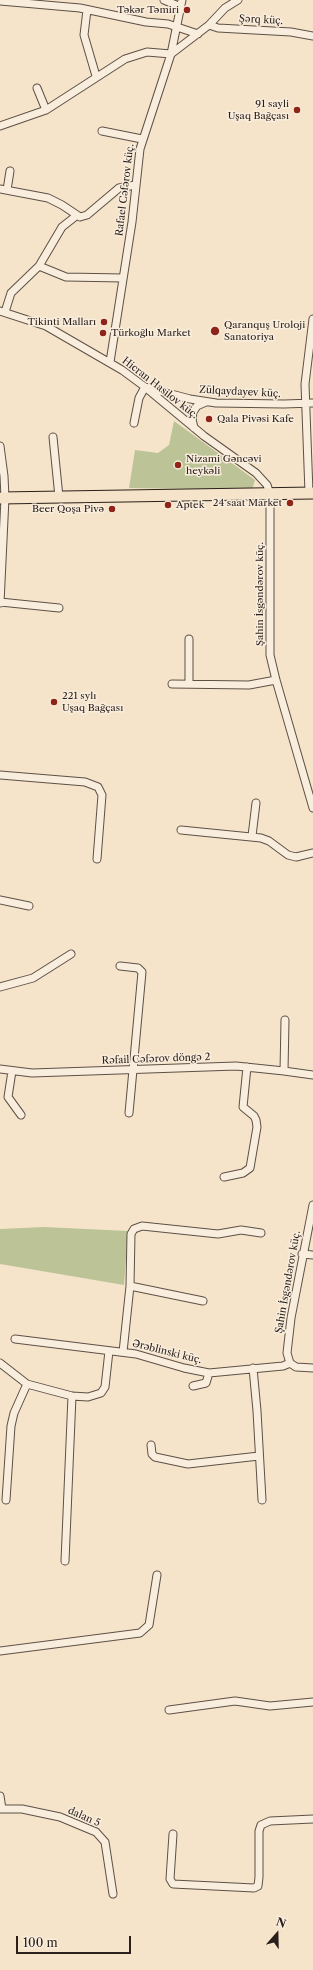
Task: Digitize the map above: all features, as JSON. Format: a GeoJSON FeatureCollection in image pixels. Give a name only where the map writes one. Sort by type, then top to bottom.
{"type":"FeatureCollection","features":[{"type":"Feature","properties":{"kind":"main road"},"geometry":{"type":"LineString","coordinates":[[2,498],[311,493]]}},
{"type":"Feature","properties":{"kind":"street"},"geometry":{"type":"LineString","coordinates":[[164,0],[182,4]]}},
{"type":"Feature","properties":{"kind":"street","name":"Şərq küç."},"geometry":{"type":"LineString","coordinates":[[170,54],[209,25],[225,8],[238,0]]}},
{"type":"Feature","properties":{"kind":"street"},"geometry":{"type":"LineString","coordinates":[[0,1],[87,10],[146,22],[177,26],[198,34]]}},
{"type":"Feature","properties":{"kind":"street","name":"Rafael Cəfərov küç."},"geometry":{"type":"LineString","coordinates":[[110,362],[132,222],[135,185],[142,140],[170,54],[182,4]]}},
{"type":"Feature","properties":{"kind":"street"},"geometry":{"type":"LineString","coordinates":[[87,10],[84,35],[96,76]]}},
{"type":"Feature","properties":{"kind":"street","name":"Şərq küç."},"geometry":{"type":"LineString","coordinates":[[209,25],[218,28],[290,32],[313,36]]}},
{"type":"Feature","properties":{"kind":"street"},"geometry":{"type":"LineString","coordinates":[[0,126],[46,110],[96,76],[134,55],[154,52],[170,54]]}},
{"type":"Feature","properties":{"kind":"street"},"geometry":{"type":"LineString","coordinates":[[38,88],[46,110]]}},
{"type":"Feature","properties":{"kind":"street"},"geometry":{"type":"LineString","coordinates":[[102,132],[142,140]]}},
{"type":"Feature","properties":{"kind":"street"},"geometry":{"type":"LineString","coordinates":[[10,171],[4,190],[48,198],[62,205],[76,216],[83,217],[119,188],[135,185]]}},
{"type":"Feature","properties":{"kind":"street"},"geometry":{"type":"LineString","coordinates":[[2,311],[12,293],[39,266],[62,227],[76,216]]}},
{"type":"Feature","properties":{"kind":"street"},"geometry":{"type":"LineString","coordinates":[[39,266],[66,277],[122,278]]}},
{"type":"Feature","properties":{"kind":"street","name":"Hicran Hasilov küç."},"geometry":{"type":"LineString","coordinates":[[2,311],[46,326],[110,362],[145,386],[194,428],[256,473],[267,485],[270,494]]}},
{"type":"Feature","properties":{"kind":"street"},"geometry":{"type":"LineString","coordinates":[[311,493],[305,404],[308,346],[313,319]]}},
{"type":"Feature","properties":{"kind":"street"},"geometry":{"type":"LineString","coordinates":[[134,424],[139,398],[145,386]]}},
{"type":"Feature","properties":{"kind":"street","name":"Zülqaydayev küç."},"geometry":{"type":"LineString","coordinates":[[145,386],[206,402],[313,403]]}},
{"type":"Feature","properties":{"kind":"street"},"geometry":{"type":"LineString","coordinates":[[194,428],[192,419],[193,412],[197,406],[206,402]]}},
{"type":"Feature","properties":{"kind":"street"},"geometry":{"type":"LineString","coordinates":[[53,437],[58,497]]}},
{"type":"Feature","properties":{"kind":"street"},"geometry":{"type":"LineString","coordinates":[[0,446],[4,476],[2,498],[0,603],[59,608]]}},
{"type":"Feature","properties":{"kind":"street","name":"Şahin İsgəndərov küç."},"geometry":{"type":"LineString","coordinates":[[270,494],[270,654],[276,680],[313,808]]}},
{"type":"Feature","properties":{"kind":"street"},"geometry":{"type":"LineString","coordinates":[[189,639],[189,684]]}},
{"type":"Feature","properties":{"kind":"street"},"geometry":{"type":"LineString","coordinates":[[172,684],[249,685],[276,680]]}},
{"type":"Feature","properties":{"kind":"street"},"geometry":{"type":"LineString","coordinates":[[0,775],[85,782],[98,787],[102,795],[97,859]]}},
{"type":"Feature","properties":{"kind":"street"},"geometry":{"type":"LineString","coordinates":[[252,836],[256,803]]}},
{"type":"Feature","properties":{"kind":"street"},"geometry":{"type":"LineString","coordinates":[[181,830],[252,836],[269,841],[288,855],[296,857],[313,854]]}},
{"type":"Feature","properties":{"kind":"street"},"geometry":{"type":"LineString","coordinates":[[0,900],[29,906]]}},
{"type":"Feature","properties":{"kind":"street"},"geometry":{"type":"LineString","coordinates":[[0,987],[33,978],[71,954]]}},
{"type":"Feature","properties":{"kind":"street"},"geometry":{"type":"LineString","coordinates":[[120,966],[138,968],[142,972],[129,1113]]}},
{"type":"Feature","properties":{"kind":"street"},"geometry":{"type":"LineString","coordinates":[[284,1070],[285,1020]]}},
{"type":"Feature","properties":{"kind":"street"},"geometry":{"type":"LineString","coordinates":[[224,1177],[243,1173],[250,1168],[257,1127],[254,1116],[242,1107],[247,1067]]}},
{"type":"Feature","properties":{"kind":"street","name":"Rəfail Cəfərov döngə 2"},"geometry":{"type":"LineString","coordinates":[[0,1069],[32,1073],[247,1067],[284,1070],[313,1075]]}},
{"type":"Feature","properties":{"kind":"street"},"geometry":{"type":"LineString","coordinates":[[12,1071],[8,1097],[21,1115]]}},
{"type":"Feature","properties":{"kind":"street","name":"Şahin İsgəndərov küç."},"geometry":{"type":"LineString","coordinates":[[290,1363],[287,1353],[291,1318],[302,1254],[311,1228],[313,1205]]}},
{"type":"Feature","properties":{"kind":"street"},"geometry":{"type":"LineString","coordinates":[[123,1352],[130,1286],[131,1234],[137,1226],[218,1234],[241,1230],[261,1233]]}},
{"type":"Feature","properties":{"kind":"street"},"geometry":{"type":"LineString","coordinates":[[302,1254],[313,1255]]}},
{"type":"Feature","properties":{"kind":"street"},"geometry":{"type":"LineString","coordinates":[[130,1286],[203,1302]]}},
{"type":"Feature","properties":{"kind":"street","name":"Ərəblinski küç."},"geometry":{"type":"LineString","coordinates":[[15,1339],[123,1352],[209,1373],[283,1366],[290,1363],[296,1367],[313,1368]]}},
{"type":"Feature","properties":{"kind":"street"},"geometry":{"type":"LineString","coordinates":[[0,1362],[27,1384],[72,1396],[88,1397],[101,1393],[107,1382],[109,1351]]}},
{"type":"Feature","properties":{"kind":"street"},"geometry":{"type":"LineString","coordinates":[[253,1368],[258,1411],[262,1500]]}},
{"type":"Feature","properties":{"kind":"street"},"geometry":{"type":"LineString","coordinates":[[193,1386],[206,1383],[209,1373]]}},
{"type":"Feature","properties":{"kind":"street"},"geometry":{"type":"LineString","coordinates":[[6,1500],[11,1426],[14,1413],[27,1384]]}},
{"type":"Feature","properties":{"kind":"street"},"geometry":{"type":"LineString","coordinates":[[65,1561],[72,1396]]}},
{"type":"Feature","properties":{"kind":"street"},"geometry":{"type":"LineString","coordinates":[[151,1445],[152,1454],[155,1457],[188,1464],[259,1456]]}},
{"type":"Feature","properties":{"kind":"street"},"geometry":{"type":"LineString","coordinates":[[0,1651],[140,1633],[146,1630],[148,1625],[157,1575]]}},
{"type":"Feature","properties":{"kind":"street"},"geometry":{"type":"LineString","coordinates":[[170,1710],[235,1702],[270,1706],[313,1702]]}},
{"type":"Feature","properties":{"kind":"street"},"geometry":{"type":"LineString","coordinates":[[0,1796],[1,1809]]}},
{"type":"Feature","properties":{"kind":"street","name":"dalan 5"},"geometry":{"type":"LineString","coordinates":[[1,1809],[22,1809],[60,1817],[96,1832],[105,1842],[113,1894]]}},
{"type":"Feature","properties":{"kind":"street"},"geometry":{"type":"LineString","coordinates":[[173,1834],[170,1879],[173,1884],[254,1888],[258,1886],[259,1878],[259,1831],[261,1825],[270,1821],[313,1819]]}},
{"type":"Feature","properties":{"kind":"green space"},"geometry":{"type":"Polygon","coordinates":[[[174,421],[255,480],[252,490],[129,488],[135,450],[158,453],[169,445],[174,421]]]}},
{"type":"Feature","properties":{"kind":"green space"},"geometry":{"type":"Polygon","coordinates":[[[44,1227],[128,1231],[124,1285],[0,1264],[0,1229],[44,1227]]]}},
{"type":"Feature","properties":{"kind":"place","name":"Təkər Təmiri"},"geometry":{"type":"Point","coordinates":[187,10]}},
{"type":"Feature","properties":{"kind":"place","name":"91 sayli Uşaq Bağçası"},"geometry":{"type":"Point","coordinates":[297,110]}},
{"type":"Feature","properties":{"kind":"place","name":"Tikinti Malları"},"geometry":{"type":"Point","coordinates":[104,322]}},
{"type":"Feature","properties":{"kind":"place","name":"Qaranquş Uroloji Sanatoriya"},"geometry":{"type":"Point","coordinates":[215,331]}},
{"type":"Feature","properties":{"kind":"place","name":"Türkoğlu Market"},"geometry":{"type":"Point","coordinates":[103,333]}},
{"type":"Feature","properties":{"kind":"place","name":"Qala Pivəsi Kafe"},"geometry":{"type":"Point","coordinates":[209,419]}},
{"type":"Feature","properties":{"kind":"place","name":"Nizami Gəncəvi heykəli"},"geometry":{"type":"Point","coordinates":[178,465]}},
{"type":"Feature","properties":{"kind":"place","name":"24 saat Market"},"geometry":{"type":"Point","coordinates":[290,503]}},
{"type":"Feature","properties":{"kind":"place","name":"Aptek"},"geometry":{"type":"Point","coordinates":[168,505]}},
{"type":"Feature","properties":{"kind":"place","name":"Beer Qoşa Pivə"},"geometry":{"type":"Point","coordinates":[112,509]}},
{"type":"Feature","properties":{"kind":"place","name":"221 sylı Uşaq Bağçası"},"geometry":{"type":"Point","coordinates":[54,702]}}]}
